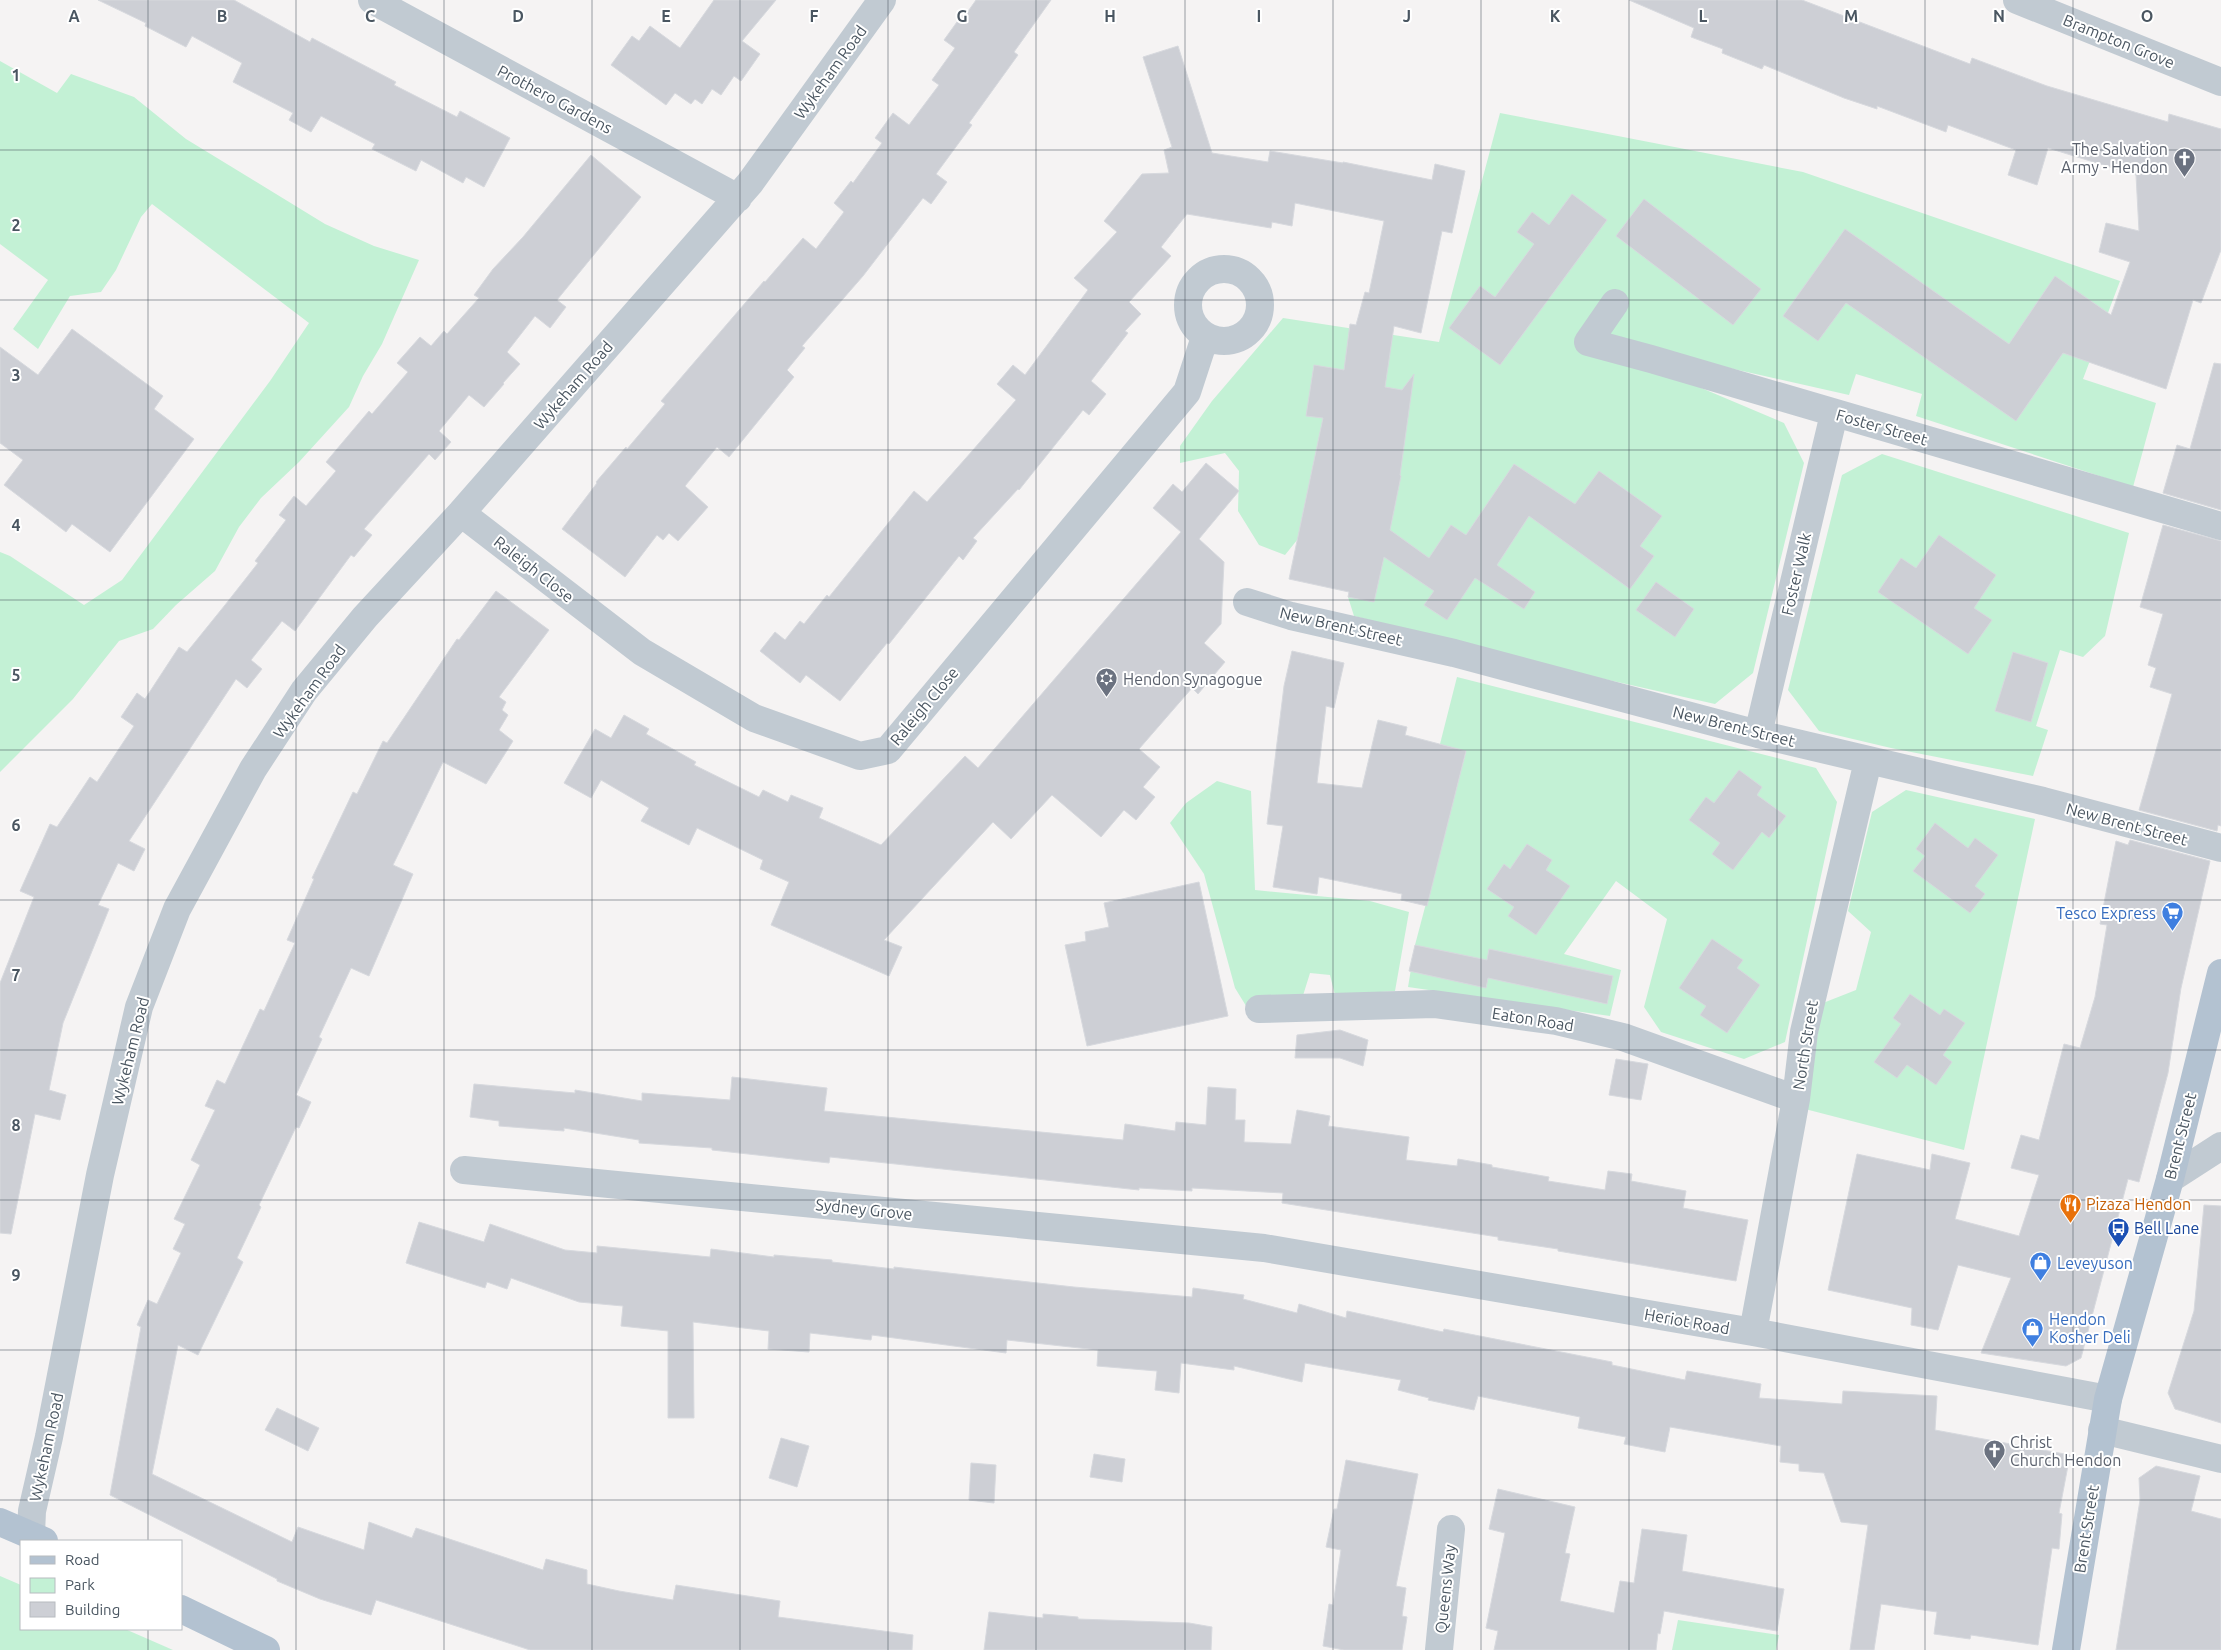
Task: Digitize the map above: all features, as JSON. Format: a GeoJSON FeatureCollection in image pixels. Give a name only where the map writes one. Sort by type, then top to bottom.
{"type":"FeatureCollection","features":[{"type":"Feature","properties":{"kind":"main road","name":"Brent Street"},"geometry":{"type":"LineString","coordinates":[[2066,1650],[2108,1399],[2170,1179],[2219,986]]}},
{"type":"Feature","properties":{"kind":"main road"},"geometry":{"type":"LineString","coordinates":[[0,1522],[37,1538]]}},
{"type":"Feature","properties":{"kind":"main road"},"geometry":{"type":"LineString","coordinates":[[182,1609],[266,1650]]}},
{"type":"Feature","properties":{"kind":"street","name":"Prothero Gardens"},"geometry":{"type":"LineString","coordinates":[[372,0],[738,198]]}},
{"type":"Feature","properties":{"kind":"street","name":"Wykeham Road"},"geometry":{"type":"LineString","coordinates":[[37,1538],[32,1511],[49,1438],[100,1175],[139,1007],[178,909],[254,769],[304,691],[365,617],[461,513],[738,198],[882,0]]}},
{"type":"Feature","properties":{"kind":"street","name":"Brampton Grove"},"geometry":{"type":"LineString","coordinates":[[2017,0],[2221,82]]}},
{"type":"Feature","properties":{"kind":"street","name":"Foster Street"},"geometry":{"type":"LineString","coordinates":[[1615,303],[1588,342],[2221,526]]}},
{"type":"Feature","properties":{"kind":"street","name":"Raleigh Close"},"geometry":{"type":"LineString","coordinates":[[461,513],[642,652],[754,718],[860,756],[888,750],[1187,392],[1205,337]]}},
{"type":"Feature","properties":{"kind":"street","name":"Foster Walk"},"geometry":{"type":"LineString","coordinates":[[1758,734],[1834,414]]}},
{"type":"Feature","properties":{"kind":"street","name":"New Brent Street"},"geometry":{"type":"LineString","coordinates":[[1247,602],[1292,616],[1454,653],[1758,734],[2043,801],[2221,848]]}},
{"type":"Feature","properties":{"kind":"street","name":"North Street"},"geometry":{"type":"LineString","coordinates":[[1753,1332],[1796,1100],[1804,1032],[1868,761]]}},
{"type":"Feature","properties":{"kind":"street","name":"Eaton Road"},"geometry":{"type":"LineString","coordinates":[[1259,1009],[1434,1004],[1556,1021],[1623,1036],[1796,1100]]}},
{"type":"Feature","properties":{"kind":"street"},"geometry":{"type":"LineString","coordinates":[[2170,1179],[2221,1146]]}},
{"type":"Feature","properties":{"kind":"street","name":"Sydney Grove"},"geometry":{"type":"LineString","coordinates":[[464,1170],[1264,1248]]}},
{"type":"Feature","properties":{"kind":"street","name":"Heriot Road"},"geometry":{"type":"LineString","coordinates":[[1264,1248],[1753,1332],[2108,1399]]}},
{"type":"Feature","properties":{"kind":"street"},"geometry":{"type":"LineString","coordinates":[[2102,1430],[2221,1459]]}},
{"type":"Feature","properties":{"kind":"street","name":"Queens Way"},"geometry":{"type":"LineString","coordinates":[[1439,1650],[1451,1529]]}},
{"type":"Feature","properties":{"kind":"green space"},"geometry":{"type":"Polygon","coordinates":[[[0,61],[57,93],[71,74],[134,97],[186,139],[325,224],[374,246],[419,260],[382,344],[363,376],[349,407],[299,462],[261,498],[239,527],[215,571],[176,605],[153,629],[119,641],[73,699],[0,772],[0,552],[10,556],[84,605],[122,580],[270,381],[309,323],[152,204],[141,217],[116,270],[101,292],[70,296],[38,349],[13,329],[48,280],[0,244],[0,61]]]}},
{"type":"Feature","properties":{"kind":"green space"},"geometry":{"type":"Polygon","coordinates":[[[1500,113],[1803,172],[2120,281],[2083,379],[2156,403],[2133,487],[1916,416],[1922,394],[1856,374],[1849,395],[1707,363],[1699,387],[1784,423],[1804,463],[1753,673],[1715,704],[1573,672],[1354,616],[1348,597],[1375,470],[1310,524],[1285,555],[1259,545],[1238,511],[1239,471],[1225,453],[1180,463],[1180,446],[1212,401],[1283,318],[1439,342],[1500,113]]]}},
{"type":"Feature","properties":{"kind":"green space"},"geometry":{"type":"Polygon","coordinates":[[[1882,454],[2129,533],[2105,636],[2083,657],[2060,650],[2036,726],[2048,730],[2033,776],[1891,748],[1819,731],[1788,690],[1842,475],[1882,454]]]}},
{"type":"Feature","properties":{"kind":"green space"},"geometry":{"type":"Polygon","coordinates":[[[1457,677],[1816,768],[1837,802],[1785,1042],[1744,1059],[1661,1032],[1644,1007],[1667,919],[1616,881],[1564,954],[1621,970],[1610,1016],[1408,987],[1415,945],[1466,752],[1440,744],[1457,677]]]}},
{"type":"Feature","properties":{"kind":"green space"},"geometry":{"type":"Polygon","coordinates":[[[1217,781],[1251,791],[1255,890],[1370,901],[1409,912],[1395,991],[1335,995],[1330,975],[1310,973],[1301,1002],[1271,1018],[1256,1022],[1235,988],[1204,874],[1170,823],[1186,803],[1217,781]]]}},
{"type":"Feature","properties":{"kind":"green space"},"geometry":{"type":"Polygon","coordinates":[[[1906,790],[2035,819],[1964,1150],[1805,1109],[1823,1003],[1856,990],[1871,932],[1848,911],[1872,812],[1906,790]]]}},
{"type":"Feature","properties":{"kind":"green space"},"geometry":{"type":"Polygon","coordinates":[[[0,1576],[20,1585],[20,1630],[127,1630],[173,1650],[0,1650],[0,1576]]]}},
{"type":"Feature","properties":{"kind":"green space"},"geometry":{"type":"Polygon","coordinates":[[[1678,1620],[1779,1635],[1776,1650],[1672,1650],[1678,1620]]]}},
{"type":"Feature","properties":{"kind":"building"},"geometry":{"type":"Polygon","coordinates":[[[98,0],[234,0],[310,42],[312,38],[396,82],[394,85],[457,117],[460,111],[510,138],[484,187],[466,177],[463,183],[421,160],[416,171],[372,149],[375,144],[321,116],[311,132],[289,120],[293,113],[233,82],[242,63],[192,36],[186,47],[145,26],[146,23],[98,0]]]}},
{"type":"Feature","properties":{"kind":"building"},"geometry":{"type":"Polygon","coordinates":[[[714,0],[776,0],[742,41],[760,54],[741,81],[734,76],[721,95],[712,89],[702,104],[695,99],[691,104],[675,93],[666,105],[611,65],[632,36],[639,41],[650,26],[680,48],[714,0]]]}},
{"type":"Feature","properties":{"kind":"building"},"geometry":{"type":"Polygon","coordinates":[[[976,0],[1051,0],[1014,52],[1018,55],[969,123],[972,125],[936,174],[947,182],[931,204],[923,198],[863,276],[802,346],[805,348],[787,370],[794,377],[729,457],[717,447],[685,486],[708,507],[678,541],[669,533],[663,540],[657,535],[625,577],[562,529],[596,482],[665,404],[661,401],[803,238],[816,249],[844,212],[834,203],[851,181],[853,183],[882,143],[875,138],[893,113],[909,125],[939,85],[932,80],[955,48],[944,40],[962,15],[964,17],[976,0]]]}},
{"type":"Feature","properties":{"kind":"building"},"geometry":{"type":"Polygon","coordinates":[[[1629,0],[1802,0],[1970,64],[1972,58],[2047,86],[2168,122],[2169,114],[2221,129],[2221,250],[2201,303],[2193,300],[2166,389],[2063,353],[2016,421],[1846,303],[1818,341],[1783,316],[1845,229],[2009,344],[2055,276],[2111,315],[2130,262],[2099,252],[2106,223],[2139,231],[2136,175],[2048,148],[2037,185],[2008,175],[2016,150],[1948,125],[1946,132],[1877,106],[1877,109],[1844,98],[1764,65],[1762,69],[1722,53],[1723,49],[1691,37],[1694,28],[1629,0]]]}},
{"type":"Feature","properties":{"kind":"building"},"geometry":{"type":"Polygon","coordinates":[[[1178,46],[1212,153],[1268,162],[1270,151],[1343,162],[1432,180],[1435,164],[1465,171],[1452,233],[1442,231],[1421,333],[1394,326],[1385,387],[1402,390],[1414,374],[1401,476],[1390,530],[1429,558],[1451,525],[1466,535],[1514,464],[1575,504],[1599,471],[1662,516],[1640,546],[1654,556],[1630,589],[1529,516],[1497,565],[1535,592],[1524,609],[1475,578],[1447,620],[1424,605],[1434,591],[1384,557],[1374,602],[1348,597],[1349,592],[1289,579],[1323,418],[1306,416],[1314,365],[1344,370],[1350,324],[1356,325],[1365,292],[1369,293],[1384,221],[1295,203],[1292,226],[1272,222],[1271,228],[1187,214],[1161,247],[1171,256],[1129,302],[1141,314],[1125,331],[1128,333],[1091,381],[1106,394],[1089,415],[1083,410],[1019,490],[973,538],[977,541],[963,560],[959,556],[889,644],[887,643],[840,701],[806,675],[800,683],[760,651],[775,632],[785,640],[800,621],[804,624],[827,595],[829,597],[914,491],[927,502],[1016,400],[997,384],[1013,365],[1025,375],[1088,290],[1074,278],[1117,232],[1104,221],[1142,174],[1169,173],[1164,150],[1172,147],[1143,57],[1178,46]]]}},
{"type":"Feature","properties":{"kind":"building"},"geometry":{"type":"Polygon","coordinates":[[[591,155],[641,197],[557,300],[566,307],[550,328],[535,316],[507,352],[520,364],[504,384],[484,407],[469,395],[439,431],[451,442],[435,460],[429,454],[364,529],[372,535],[354,557],[351,555],[295,631],[282,621],[251,660],[262,669],[247,688],[236,679],[129,841],[145,849],[134,871],[118,863],[98,905],[109,909],[63,1023],[49,1090],[66,1095],[60,1120],[35,1114],[11,1234],[0,1233],[0,983],[34,897],[20,891],[50,824],[57,827],[90,777],[97,782],[134,726],[121,717],[137,693],[145,699],[179,647],[187,652],[225,605],[258,563],[255,561],[286,520],[279,515],[294,496],[306,506],[336,471],[326,462],[369,411],[372,414],[408,372],[397,363],[420,337],[431,346],[444,331],[447,334],[479,298],[474,295],[493,269],[523,237],[591,155]]]}},
{"type":"Feature","properties":{"kind":"building"},"geometry":{"type":"Polygon","coordinates":[[[1572,194],[1607,220],[1500,365],[1449,328],[1480,286],[1495,297],[1534,244],[1517,232],[1532,212],[1549,225],[1572,194]]]}},
{"type":"Feature","properties":{"kind":"building"},"geometry":{"type":"Polygon","coordinates":[[[1644,199],[1761,289],[1733,325],[1616,236],[1644,199]]]}},
{"type":"Feature","properties":{"kind":"building"},"geometry":{"type":"Polygon","coordinates":[[[72,329],[163,396],[154,409],[194,439],[110,552],[72,524],[66,532],[4,485],[23,460],[0,443],[0,347],[38,375],[72,329]]]}},
{"type":"Feature","properties":{"kind":"building"},"geometry":{"type":"Polygon","coordinates":[[[2214,363],[2221,364],[2221,510],[2163,493],[2177,445],[2190,449],[2214,363]]]}},
{"type":"Feature","properties":{"kind":"building"},"geometry":{"type":"Polygon","coordinates":[[[1206,463],[1239,491],[1199,539],[1224,562],[1221,624],[1204,643],[1225,662],[1198,694],[1192,688],[1139,749],[1160,767],[1143,787],[1155,797],[1136,820],[1124,810],[1101,837],[1052,795],[1011,839],[993,822],[884,940],[902,947],[889,976],[771,925],[789,882],[760,869],[763,860],[697,828],[689,845],[641,821],[649,808],[601,780],[591,798],[564,783],[595,729],[611,738],[624,715],[649,729],[646,734],[696,762],[694,765],[759,797],[763,790],[788,802],[791,795],[823,808],[819,818],[881,845],[965,756],[978,768],[1181,532],[1153,508],[1173,484],[1182,492],[1206,463]]]}},
{"type":"Feature","properties":{"kind":"building"},"geometry":{"type":"Polygon","coordinates":[[[2163,525],[2221,541],[2221,826],[2218,825],[2217,831],[2139,810],[2172,694],[2150,687],[2156,668],[2148,665],[2163,614],[2140,607],[2163,525]]]}},
{"type":"Feature","properties":{"kind":"building"},"geometry":{"type":"Polygon","coordinates":[[[1939,535],[1996,575],[1974,608],[1992,620],[1968,654],[1878,592],[1901,558],[1916,568],[1939,535]]]}},
{"type":"Feature","properties":{"kind":"building"},"geometry":{"type":"Polygon","coordinates":[[[1656,582],[1694,609],[1675,637],[1636,610],[1656,582]]]}},
{"type":"Feature","properties":{"kind":"building"},"geometry":{"type":"Polygon","coordinates":[[[496,591],[549,630],[499,697],[506,702],[502,710],[508,715],[499,730],[513,741],[486,784],[443,762],[393,865],[413,874],[369,976],[351,968],[319,1037],[322,1039],[296,1095],[311,1102],[299,1128],[296,1127],[259,1205],[261,1207],[237,1258],[243,1262],[198,1355],[178,1345],[152,1474],[292,1542],[298,1527],[364,1550],[369,1522],[412,1538],[416,1528],[543,1570],[546,1559],[587,1570],[587,1584],[619,1591],[673,1600],[676,1585],[780,1601],[778,1617],[913,1635],[912,1650],[530,1650],[376,1600],[371,1615],[320,1599],[277,1581],[277,1579],[110,1495],[141,1327],[137,1325],[148,1300],[157,1304],[181,1253],[173,1249],[185,1224],[174,1219],[200,1165],[191,1160],[215,1110],[205,1106],[217,1080],[225,1084],[260,1009],[264,1011],[295,943],[287,940],[314,879],[312,878],[353,792],[357,794],[383,741],[387,743],[457,639],[459,640],[496,591]]]}},
{"type":"Feature","properties":{"kind":"building"},"geometry":{"type":"Polygon","coordinates":[[[1292,651],[1344,663],[1334,708],[1326,706],[1317,783],[1362,788],[1378,720],[1407,727],[1405,735],[1466,751],[1427,906],[1401,900],[1402,894],[1319,877],[1317,894],[1273,887],[1283,826],[1267,824],[1284,686],[1292,651]]]}},
{"type":"Feature","properties":{"kind":"building"},"geometry":{"type":"Polygon","coordinates":[[[2013,652],[2048,663],[2031,722],[1995,711],[2013,652]]]}},
{"type":"Feature","properties":{"kind":"building"},"geometry":{"type":"Polygon","coordinates":[[[1739,770],[1762,787],[1757,795],[1786,816],[1769,838],[1762,832],[1733,870],[1712,854],[1720,843],[1689,820],[1706,797],[1714,803],[1739,770]]]}},
{"type":"Feature","properties":{"kind":"building"},"geometry":{"type":"Polygon","coordinates":[[[1935,823],[1968,848],[1975,838],[1998,855],[1975,886],[1985,894],[1970,913],[1913,871],[1925,856],[1916,849],[1935,823]]]}},
{"type":"Feature","properties":{"kind":"building"},"geometry":{"type":"Polygon","coordinates":[[[2130,840],[2210,861],[2181,988],[2168,1073],[2139,1182],[2128,1179],[2081,1358],[2066,1366],[1981,1353],[2011,1278],[1958,1265],[1938,1330],[1911,1325],[1912,1308],[1828,1290],[1857,1154],[1930,1170],[1932,1154],[1970,1163],[1955,1219],[2019,1236],[2039,1175],[2011,1168],[2021,1135],[2039,1140],[2064,1044],[2080,1048],[2095,997],[2107,925],[2100,924],[2116,841],[2128,845],[2130,840]]]}},
{"type":"Feature","properties":{"kind":"building"},"geometry":{"type":"Polygon","coordinates":[[[1527,844],[1552,860],[1546,870],[1570,886],[1536,935],[1508,916],[1514,907],[1487,889],[1504,864],[1510,869],[1527,844]]]}},
{"type":"Feature","properties":{"kind":"building"},"geometry":{"type":"Polygon","coordinates":[[[1199,882],[1228,1016],[1087,1046],[1065,945],[1086,941],[1085,932],[1109,927],[1104,903],[1199,882]]]}},
{"type":"Feature","properties":{"kind":"building"},"geometry":{"type":"Polygon","coordinates":[[[1712,939],[1743,960],[1737,968],[1760,985],[1727,1033],[1700,1015],[1706,1006],[1679,988],[1712,939]]]}},
{"type":"Feature","properties":{"kind":"building"},"geometry":{"type":"Polygon","coordinates":[[[1415,945],[1487,960],[1489,949],[1613,976],[1607,1004],[1488,978],[1486,988],[1409,971],[1415,945]]]}},
{"type":"Feature","properties":{"kind":"building"},"geometry":{"type":"Polygon","coordinates":[[[1910,994],[1940,1015],[1944,1009],[1965,1023],[1943,1055],[1952,1062],[1936,1085],[1907,1065],[1897,1078],[1874,1062],[1901,1024],[1893,1018],[1910,994]]]}},
{"type":"Feature","properties":{"kind":"building"},"geometry":{"type":"Polygon","coordinates":[[[1340,1030],[1368,1040],[1363,1066],[1340,1058],[1295,1058],[1297,1035],[1340,1030]]]}},
{"type":"Feature","properties":{"kind":"building"},"geometry":{"type":"Polygon","coordinates":[[[1616,1059],[1648,1064],[1641,1100],[1609,1095],[1616,1059]]]}},
{"type":"Feature","properties":{"kind":"building"},"geometry":{"type":"Polygon","coordinates":[[[732,1077],[827,1088],[824,1111],[1123,1140],[1125,1124],[1175,1131],[1176,1122],[1206,1125],[1208,1087],[1236,1089],[1235,1120],[1245,1120],[1244,1142],[1291,1144],[1297,1110],[1330,1116],[1328,1126],[1409,1137],[1406,1160],[1457,1166],[1458,1159],[1549,1177],[1548,1181],[1605,1190],[1608,1171],[1632,1174],[1631,1181],[1686,1191],[1683,1208],[1748,1220],[1736,1281],[1498,1240],[1498,1237],[1282,1203],[1283,1193],[1192,1188],[1192,1191],[1139,1188],[1139,1190],[830,1157],[829,1163],[712,1150],[712,1148],[639,1143],[639,1140],[564,1128],[564,1131],[499,1126],[499,1121],[470,1117],[474,1084],[575,1093],[575,1090],[642,1101],[642,1093],[730,1100],[732,1077]]]}},
{"type":"Feature","properties":{"kind":"building"},"geometry":{"type":"Polygon","coordinates":[[[2204,1205],[2221,1206],[2221,1423],[2175,1409],[2168,1393],[2194,1311],[2204,1205]]]}},
{"type":"Feature","properties":{"kind":"building"},"geometry":{"type":"Polygon","coordinates":[[[419,1222],[484,1242],[490,1224],[565,1250],[597,1253],[597,1246],[710,1257],[711,1249],[774,1257],[774,1255],[832,1260],[832,1262],[894,1269],[894,1267],[1074,1287],[1192,1297],[1193,1288],[1244,1295],[1243,1299],[1297,1313],[1299,1304],[1346,1318],[1347,1311],[1443,1332],[1444,1329],[1612,1362],[1612,1365],[1685,1380],[1687,1371],[1761,1384],[1759,1398],[1842,1404],[1843,1391],[1937,1396],[1935,1430],[2070,1455],[2059,1513],[2062,1514],[2059,1549],[2052,1548],[2038,1645],[1971,1635],[1970,1639],[1934,1634],[1937,1612],[1881,1604],[1874,1650],[1850,1650],[1868,1525],[1841,1522],[1824,1473],[1799,1471],[1799,1464],[1780,1462],[1781,1446],[1670,1427],[1665,1452],[1624,1444],[1626,1437],[1578,1428],[1580,1417],[1478,1396],[1474,1410],[1428,1400],[1429,1398],[1398,1390],[1401,1380],[1305,1363],[1302,1382],[1234,1366],[1234,1370],[1181,1363],[1179,1393],[1155,1390],[1157,1371],[1097,1366],[1098,1350],[1007,1340],[1006,1353],[872,1335],[871,1340],[810,1333],[809,1352],[768,1349],[769,1331],[693,1322],[694,1418],[668,1418],[668,1331],[621,1326],[623,1306],[579,1302],[511,1278],[507,1289],[487,1282],[485,1288],[406,1263],[419,1222]]]}},
{"type":"Feature","properties":{"kind":"building"},"geometry":{"type":"Polygon","coordinates":[[[277,1408],[319,1428],[308,1451],[265,1430],[277,1408]]]}},
{"type":"Feature","properties":{"kind":"building"},"geometry":{"type":"Polygon","coordinates":[[[781,1438],[809,1446],[797,1487],[769,1478],[781,1438]]]}},
{"type":"Feature","properties":{"kind":"building"},"geometry":{"type":"Polygon","coordinates":[[[1094,1454],[1125,1459],[1122,1482],[1090,1477],[1094,1454]]]}},
{"type":"Feature","properties":{"kind":"building"},"geometry":{"type":"Polygon","coordinates":[[[1346,1460],[1418,1474],[1396,1586],[1406,1588],[1402,1616],[1407,1617],[1402,1650],[1344,1650],[1323,1646],[1329,1604],[1333,1605],[1341,1550],[1326,1547],[1334,1509],[1337,1509],[1346,1460]]]}},
{"type":"Feature","properties":{"kind":"building"},"geometry":{"type":"Polygon","coordinates":[[[971,1463],[996,1465],[994,1503],[969,1500],[971,1463]]]}},
{"type":"Feature","properties":{"kind":"building"},"geometry":{"type":"Polygon","coordinates":[[[2156,1466],[2200,1476],[2191,1511],[2221,1519],[2221,1650],[2116,1650],[2140,1500],[2139,1478],[2156,1466]]]}},
{"type":"Feature","properties":{"kind":"building"},"geometry":{"type":"Polygon","coordinates":[[[1498,1489],[1575,1507],[1565,1553],[1570,1554],[1560,1601],[1614,1613],[1620,1581],[1634,1583],[1642,1529],[1687,1535],[1682,1571],[1784,1589],[1777,1631],[1664,1611],[1656,1650],[1494,1650],[1498,1631],[1486,1628],[1505,1533],[1489,1529],[1498,1489]]]}},
{"type":"Feature","properties":{"kind":"building"},"geometry":{"type":"Polygon","coordinates":[[[989,1612],[1043,1618],[1043,1614],[1078,1617],[1078,1619],[1189,1623],[1212,1627],[1211,1650],[984,1650],[989,1612]]]}},
{"type":"Feature","properties":{"kind":"place","name":"The Salvation Army - Hendon"},"geometry":{"type":"Point","coordinates":[2184,177]}},
{"type":"Feature","properties":{"kind":"place","name":"Hendon Synagogue"},"geometry":{"type":"Point","coordinates":[1107,698]}},
{"type":"Feature","properties":{"kind":"place","name":"Tesco Express"},"geometry":{"type":"Point","coordinates":[2172,932]}},
{"type":"Feature","properties":{"kind":"place","name":"Pizaza Hendon"},"geometry":{"type":"Point","coordinates":[2070,1223]}},
{"type":"Feature","properties":{"kind":"place","name":"Bell Lane"},"geometry":{"type":"Point","coordinates":[2118,1247]}},
{"type":"Feature","properties":{"kind":"place","name":"Leveyuson"},"geometry":{"type":"Point","coordinates":[2041,1282]}},
{"type":"Feature","properties":{"kind":"place","name":"Hendon Kosher Deli"},"geometry":{"type":"Point","coordinates":[2033,1347]}},
{"type":"Feature","properties":{"kind":"place","name":"Christ Church Hendon"},"geometry":{"type":"Point","coordinates":[1994,1470]}}]}
